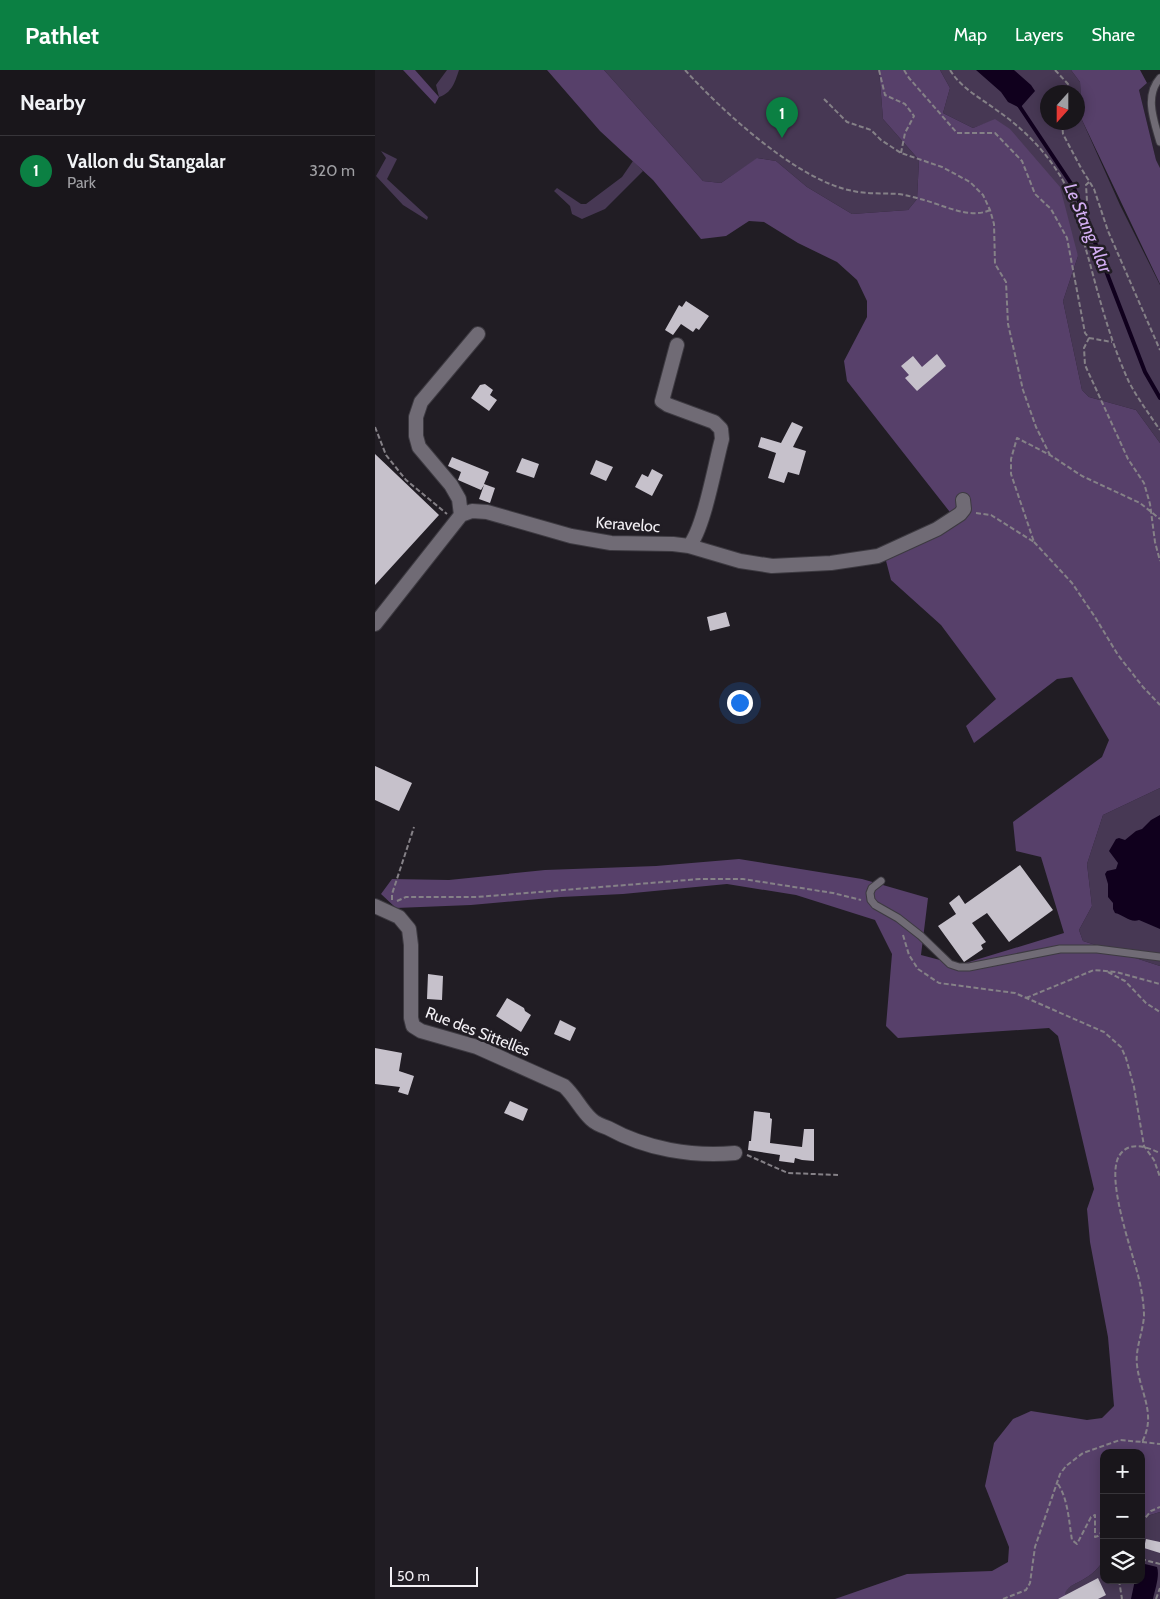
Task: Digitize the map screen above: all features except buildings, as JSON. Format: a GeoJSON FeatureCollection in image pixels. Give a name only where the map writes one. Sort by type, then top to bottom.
{"type":"FeatureCollection","features":[{"type":"Feature","properties":{"kind":"street"},"geometry":{"type":"LineString","coordinates":[[375,624],[459,518],[459,498],[451,485],[419,447],[416,436],[416,417],[421,402],[478,334]]}},
{"type":"Feature","properties":{"kind":"street"},"geometry":{"type":"LineString","coordinates":[[677,346],[662,401],[714,422],[721,429],[722,439],[701,523],[695,539],[689,546]]}},
{"type":"Feature","properties":{"kind":"street"},"geometry":{"type":"LineString","coordinates":[[960,514],[964,509],[963,500]]}},
{"type":"Feature","properties":{"kind":"street","name":"Keraveloc"},"geometry":{"type":"LineString","coordinates":[[459,518],[472,511],[487,512],[571,536],[611,542],[689,546],[740,561],[772,566],[831,563],[878,556],[937,529],[960,514]]}},
{"type":"Feature","properties":{"kind":"street","name":"Rue des Sittelles"},"geometry":{"type":"LineString","coordinates":[[375,906],[399,917],[409,929],[411,945],[411,1018],[413,1026],[421,1031],[477,1047],[564,1086],[573,1093],[591,1119],[617,1133],[649,1146],[709,1155],[735,1153]]}},
{"type":"Feature","properties":{"kind":"lane"},"geometry":{"type":"LineString","coordinates":[[1160,78],[1152,91],[1150,106],[1160,142]]}},
{"type":"Feature","properties":{"kind":"lane"},"geometry":{"type":"LineString","coordinates":[[881,881],[872,888],[870,893],[871,900],[875,905],[898,918],[921,936],[950,964],[959,967],[969,967],[1060,950],[1097,949],[1160,957]]}},
{"type":"Feature","properties":{"kind":"path"},"geometry":{"type":"LineString","coordinates":[[685,70],[705,93],[748,132],[798,167],[829,184],[853,191],[901,194],[967,213],[982,214],[990,210]]}},
{"type":"Feature","properties":{"kind":"path"},"geometry":{"type":"LineString","coordinates":[[879,70],[885,95],[905,104],[914,116],[905,133],[901,153]]}},
{"type":"Feature","properties":{"kind":"path"},"geometry":{"type":"LineString","coordinates":[[904,70],[957,133],[995,133],[1022,161],[1035,194],[1051,209],[1067,238],[1085,332],[1089,338],[1113,342]]}},
{"type":"Feature","properties":{"kind":"path"},"geometry":{"type":"LineString","coordinates":[[949,70],[955,80],[1015,124],[1037,145],[1058,173],[1073,208],[1113,342],[1129,382],[1160,430]]}},
{"type":"Feature","properties":{"kind":"path"},"geometry":{"type":"LineString","coordinates":[[1055,70],[1068,85]]}},
{"type":"Feature","properties":{"kind":"path"},"geometry":{"type":"LineString","coordinates":[[824,99],[847,122],[871,130],[881,140],[901,153],[942,167],[969,182],[983,194],[990,210],[993,224],[995,264],[1006,282],[1008,324],[1023,390],[1036,427],[1050,455]]}},
{"type":"Feature","properties":{"kind":"path"},"geometry":{"type":"LineString","coordinates":[[1063,130],[1063,134],[1094,189],[1115,248],[1160,350]]}},
{"type":"Feature","properties":{"kind":"path"},"geometry":{"type":"LineString","coordinates":[[1073,208],[1087,200],[1086,185],[1089,182]]}},
{"type":"Feature","properties":{"kind":"path"},"geometry":{"type":"LineString","coordinates":[[1089,338],[1084,348],[1085,365],[1128,459],[1144,483],[1160,561]]}},
{"type":"Feature","properties":{"kind":"path"},"geometry":{"type":"LineString","coordinates":[[375,428],[386,455],[406,480],[459,518]]}},
{"type":"Feature","properties":{"kind":"path"},"geometry":{"type":"LineString","coordinates":[[1034,542],[1011,474],[1011,459],[1017,438],[1050,455],[1081,476],[1140,503],[1160,519]]}},
{"type":"Feature","properties":{"kind":"path"},"geometry":{"type":"LineString","coordinates":[[960,514],[969,512],[991,514],[1034,542],[1072,583],[1095,616],[1118,655],[1160,705]]}},
{"type":"Feature","properties":{"kind":"path"},"geometry":{"type":"LineString","coordinates":[[414,827],[392,894],[391,905],[406,898],[416,896],[509,895],[700,879],[743,880],[781,884],[833,893],[875,905]]}},
{"type":"Feature","properties":{"kind":"path"},"geometry":{"type":"LineString","coordinates":[[898,918],[909,955],[918,969],[926,976],[939,983],[1015,993],[1105,1032],[1121,1047],[1134,1087],[1144,1146],[1155,1160],[1160,1177]]}},
{"type":"Feature","properties":{"kind":"path"},"geometry":{"type":"LineString","coordinates":[[1026,998],[1094,970],[1160,984]]}},
{"type":"Feature","properties":{"kind":"path"},"geometry":{"type":"LineString","coordinates":[[1105,971],[1125,981],[1146,1003],[1160,1012]]}},
{"type":"Feature","properties":{"kind":"path"},"geometry":{"type":"LineString","coordinates":[[1142,1442],[1146,1435],[1149,1420],[1137,1364],[1144,1315],[1139,1278],[1115,1183],[1116,1166],[1120,1156],[1126,1149],[1137,1145],[1160,1153]]}},
{"type":"Feature","properties":{"kind":"path"},"geometry":{"type":"LineString","coordinates":[[735,1153],[748,1156],[788,1173],[838,1175]]}},
{"type":"Feature","properties":{"kind":"path"},"geometry":{"type":"LineString","coordinates":[[1003,1599],[1025,1590],[1030,1583],[1035,1547],[1060,1474],[1066,1466],[1083,1453],[1120,1440],[1160,1444]]}},
{"type":"Feature","properties":{"kind":"path"},"geometry":{"type":"LineString","coordinates":[[1057,1482],[1061,1488],[1067,1511],[1072,1540],[1077,1544],[1091,1517],[1095,1515],[1095,1537],[1100,1533]]}},
{"type":"Feature","properties":{"kind":"path"},"geometry":{"type":"LineString","coordinates":[[1145,1518],[1151,1511],[1160,1507]]}},
{"type":"Feature","properties":{"kind":"path"},"geometry":{"type":"LineString","coordinates":[[1145,1560],[1160,1564]]}},
{"type":"Feature","properties":{"kind":"path"},"geometry":{"type":"LineString","coordinates":[[1120,1584],[1122,1599]]}},
{"type":"Feature","properties":{"kind":"path"},"geometry":{"type":"LineString","coordinates":[[1156,1599],[1160,1588]]}},
{"type":"Feature","properties":{"kind":"shaded area"},"geometry":{"type":"Polygon","coordinates":[[[403,70],[415,70],[439,97],[435,104],[403,70]]]}},
{"type":"Feature","properties":{"kind":"shaded area"},"geometry":{"type":"Polygon","coordinates":[[[447,70],[459,70],[450,90],[439,97],[436,85],[447,70]]]}},
{"type":"Feature","properties":{"kind":"shaded area"},"geometry":{"type":"Polygon","coordinates":[[[547,70],[604,70],[703,181],[721,183],[757,158],[776,161],[807,187],[852,214],[908,210],[917,199],[919,160],[883,119],[879,70],[940,70],[950,88],[943,113],[973,128],[995,119],[1010,129],[1060,187],[1078,256],[1063,301],[1082,390],[1089,397],[1136,410],[1160,443],[1160,788],[1103,815],[1087,864],[1092,906],[1079,930],[1083,941],[1160,966],[1160,1512],[1145,1517],[1145,1449],[1100,1449],[1100,1565],[1093,1573],[1069,1588],[1065,1593],[1067,1599],[835,1599],[907,1574],[992,1571],[1008,1562],[1009,1547],[985,1486],[994,1443],[1013,1419],[1031,1411],[1087,1420],[1102,1418],[1114,1406],[1108,1337],[1090,1242],[1087,1209],[1094,1189],[1058,1036],[1049,1028],[898,1038],[886,1026],[892,954],[875,920],[796,895],[727,884],[623,894],[471,905],[396,908],[381,894],[392,879],[449,880],[545,870],[656,866],[739,859],[862,879],[928,898],[921,955],[959,965],[1064,933],[1041,857],[1016,851],[1013,822],[1102,757],[1109,740],[1072,677],[1057,679],[974,743],[966,726],[996,699],[941,625],[891,580],[885,557],[953,516],[847,381],[844,361],[867,317],[867,301],[857,280],[837,262],[798,243],[764,222],[749,221],[726,236],[701,239],[653,180],[600,131],[547,70]]]}},
{"type":"Feature","properties":{"kind":"shaded area"},"geometry":{"type":"Polygon","coordinates":[[[604,70],[879,70],[883,119],[919,160],[917,199],[908,210],[852,214],[807,187],[776,161],[758,158],[721,183],[703,181],[604,70]]]}},
{"type":"Feature","properties":{"kind":"shaded area"},"geometry":{"type":"Polygon","coordinates":[[[940,70],[1071,70],[1080,82],[1080,85],[1040,85],[1040,130],[1085,130],[1085,127],[1120,205],[1160,285],[1160,443],[1136,410],[1089,397],[1082,390],[1063,301],[1078,256],[995,120],[973,128],[943,113],[950,88],[940,70]]]}},
{"type":"Feature","properties":{"kind":"shaded area"},"geometry":{"type":"Polygon","coordinates":[[[976,70],[1014,70],[1035,91],[1020,108],[1008,102],[1001,92],[976,70]]]}},
{"type":"Feature","properties":{"kind":"shaded area"},"geometry":{"type":"Polygon","coordinates":[[[1071,70],[1140,70],[1147,83],[1139,90],[1156,160],[1160,168],[1160,284],[1085,126],[1085,85],[1080,85],[1071,70]]]}},
{"type":"Feature","properties":{"kind":"shaded area"},"geometry":{"type":"Polygon","coordinates":[[[1160,77],[1160,168],[1156,160],[1139,90],[1147,83],[1160,77]]]}},
{"type":"Feature","properties":{"kind":"shaded area"},"geometry":{"type":"Polygon","coordinates":[[[381,151],[397,159],[387,179],[428,217],[427,220],[403,205],[376,176],[386,158],[381,151]]]}},
{"type":"Feature","properties":{"kind":"shaded area"},"geometry":{"type":"Polygon","coordinates":[[[633,161],[643,171],[605,209],[582,219],[572,214],[570,206],[554,191],[557,188],[581,204],[586,204],[622,177],[633,161]]]}},
{"type":"Feature","properties":{"kind":"shaded area"},"geometry":{"type":"Polygon","coordinates":[[[1160,788],[1160,966],[1083,941],[1079,930],[1092,906],[1087,864],[1103,815],[1160,788]]]}},
{"type":"Feature","properties":{"kind":"shaded area"},"geometry":{"type":"Polygon","coordinates":[[[1160,815],[1160,929],[1139,920],[1130,920],[1115,913],[1113,903],[1108,897],[1108,884],[1105,874],[1107,871],[1116,869],[1118,863],[1109,851],[1116,839],[1125,840],[1160,815]]]}},
{"type":"Feature","properties":{"kind":"shaded area"},"geometry":{"type":"Polygon","coordinates":[[[1160,1512],[1160,1599],[1067,1599],[1064,1593],[1066,1590],[1093,1573],[1100,1565],[1100,1584],[1145,1584],[1145,1517],[1160,1512]]]}},
{"type":"Feature","properties":{"kind":"shaded area"},"geometry":{"type":"Polygon","coordinates":[[[1145,1564],[1157,1567],[1158,1578],[1153,1599],[1131,1599],[1134,1584],[1145,1584],[1145,1564]]]}},
{"type":"Feature","properties":{"kind":"waterway","name":"Le Stang Alar"},"geometry":{"type":"LineString","coordinates":[[1018,104],[1074,188],[1145,372],[1160,398]]}},
{"type":"Feature","properties":{"kind":"place","name":"Vallon du Stangalar"},"geometry":{"type":"Point","coordinates":[782,138]}}]}
